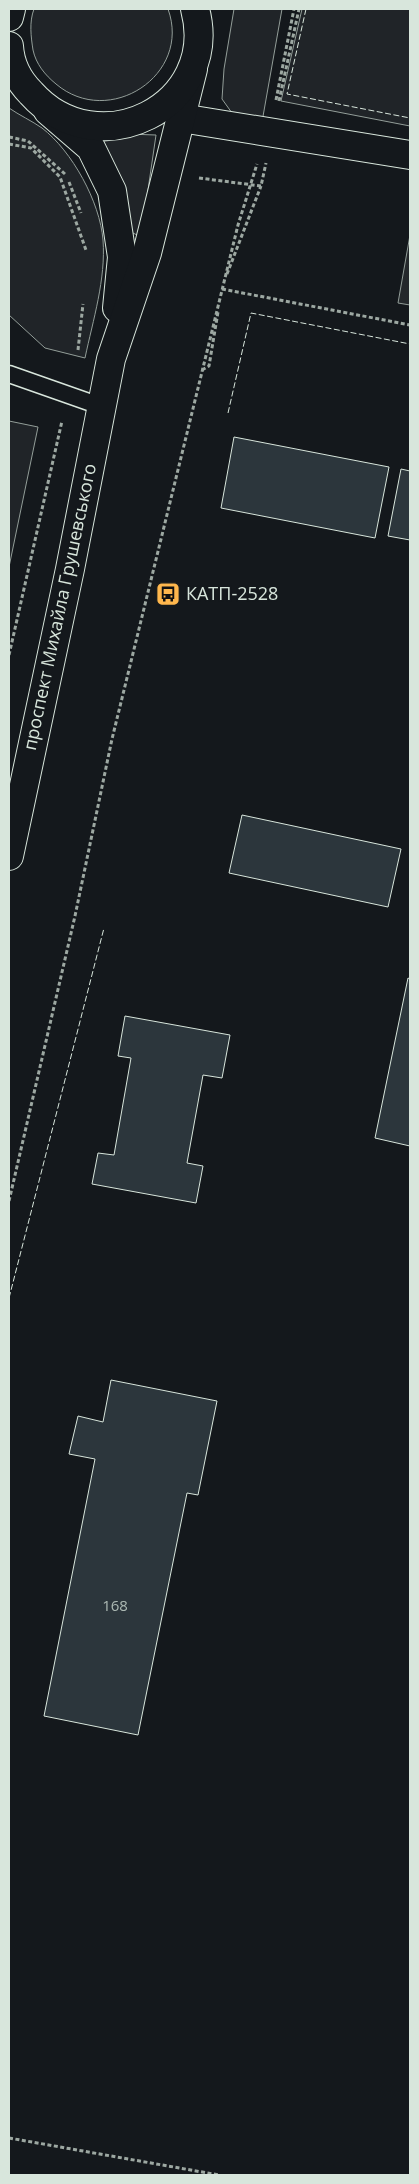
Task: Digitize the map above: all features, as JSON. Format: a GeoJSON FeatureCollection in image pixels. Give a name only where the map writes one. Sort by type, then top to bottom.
{"type":"FeatureCollection","features":[{"type":"Feature","properties":{"kind":"street"},"geometry":{"type":"LineString","coordinates":[[9,17],[11,9]]}},
{"type":"Feature","properties":{"kind":"street"},"geometry":{"type":"LineString","coordinates":[[126,125],[150,115],[171,100],[187,79],[196,54],[199,23],[195,9]]}},
{"type":"Feature","properties":{"kind":"street","name":"проспект Михайла Грушевського"},"geometry":{"type":"LineString","coordinates":[[9,856],[70,569],[100,406],[111,359],[147,253],[208,9]]}},
{"type":"Feature","properties":{"kind":"street"},"geometry":{"type":"LineString","coordinates":[[9,46],[10,55],[22,83],[42,106]]}},
{"type":"Feature","properties":{"kind":"street"},"geometry":{"type":"LineString","coordinates":[[9,90],[68,121],[96,127],[181,118],[410,154]]}},
{"type":"Feature","properties":{"kind":"street","name":"проспект Михайла Грушевського"},"geometry":{"type":"LineString","coordinates":[[42,106],[91,148],[112,191],[122,257],[111,359]]}},
{"type":"Feature","properties":{"kind":"lane"},"geometry":{"type":"LineString","coordinates":[[9,374],[100,406]]}},
{"type":"Feature","properties":{"kind":"path"},"geometry":{"type":"LineString","coordinates":[[9,1201],[75,916],[112,740],[238,225],[268,132],[294,9]]}},
{"type":"Feature","properties":{"kind":"path"},"geometry":{"type":"LineString","coordinates":[[9,137],[28,141],[63,171],[82,216]]}},
{"type":"Feature","properties":{"kind":"path"},"geometry":{"type":"LineString","coordinates":[[9,144],[31,148]]}},
{"type":"Feature","properties":{"kind":"path"},"geometry":{"type":"LineString","coordinates":[[202,370],[209,366],[222,289],[261,186]]}},
{"type":"Feature","properties":{"kind":"path"},"geometry":{"type":"LineString","coordinates":[[88,241],[88,254]]}},
{"type":"Feature","properties":{"kind":"path"},"geometry":{"type":"LineString","coordinates":[[222,289],[410,325]]}},
{"type":"Feature","properties":{"kind":"path"},"geometry":{"type":"LineString","coordinates":[[9,2138],[219,2175]]}},
{"type":"Feature","properties":{"kind":"shaded area"},"geometry":{"type":"Polygon","coordinates":[[[34,9],[168,9],[172,33],[168,55],[157,74],[141,88],[121,97],[99,101],[77,96],[52,81],[36,60],[31,30],[31,19],[34,9]]]}},
{"type":"Feature","properties":{"kind":"shaded area"},"geometry":{"type":"Polygon","coordinates":[[[234,9],[282,9],[262,122],[232,113],[222,99],[224,69],[234,9]]]}},
{"type":"Feature","properties":{"kind":"shaded area"},"geometry":{"type":"Polygon","coordinates":[[[302,9],[410,9],[410,126],[281,101],[302,9]]]}},
{"type":"Feature","properties":{"kind":"shaded area"},"geometry":{"type":"Polygon","coordinates":[[[9,108],[42,128],[64,150],[83,178],[101,225],[103,270],[85,358],[45,348],[9,315],[9,108]]]}},
{"type":"Feature","properties":{"kind":"shaded area"},"geometry":{"type":"Polygon","coordinates":[[[127,134],[156,135],[142,231],[137,235],[129,231],[101,148],[104,139],[127,134]]]}},
{"type":"Feature","properties":{"kind":"shaded area"},"geometry":{"type":"Polygon","coordinates":[[[410,235],[410,305],[398,303],[410,235]]]}},
{"type":"Feature","properties":{"kind":"shaded area"},"geometry":{"type":"Polygon","coordinates":[[[9,421],[38,427],[9,567],[9,421]]]}},
{"type":"Feature","properties":{"kind":"building"},"geometry":{"type":"Polygon","coordinates":[[[234,437],[389,467],[375,538],[221,508],[234,437]]]}},
{"type":"Feature","properties":{"kind":"building"},"geometry":{"type":"Polygon","coordinates":[[[401,469],[410,471],[410,540],[388,536],[401,469]]]}},
{"type":"Feature","properties":{"kind":"building"},"geometry":{"type":"Polygon","coordinates":[[[242,815],[401,849],[388,907],[229,873],[242,815]]]}},
{"type":"Feature","properties":{"kind":"building"},"geometry":{"type":"Polygon","coordinates":[[[408,978],[410,979],[410,1146],[375,1138],[408,978]]]}},
{"type":"Feature","properties":{"kind":"building"},"geometry":{"type":"Polygon","coordinates":[[[125,1016],[230,1035],[222,1078],[203,1075],[187,1163],[203,1166],[196,1203],[92,1184],[98,1153],[114,1155],[131,1058],[118,1056],[125,1016]]]}},
{"type":"Feature","properties":{"kind":"building"},"geometry":{"type":"Polygon","coordinates":[[[111,1380],[217,1401],[198,1495],[187,1493],[138,1735],[44,1716],[95,1459],[69,1454],[78,1416],[103,1422],[111,1380]]]}},
{"type":"Feature","properties":{"kind":"fence"},"geometry":{"type":"LineString","coordinates":[[306,9],[287,94],[410,118]]}},
{"type":"Feature","properties":{"kind":"fence"},"geometry":{"type":"LineString","coordinates":[[228,413],[251,313],[410,344]]}},
{"type":"Feature","properties":{"kind":"fence"},"geometry":{"type":"LineString","coordinates":[[9,1298],[104,928]]}},
{"type":"Feature","properties":{"kind":"place","name":"КАТП-2528"},"geometry":{"type":"Point","coordinates":[168,594]}}]}
